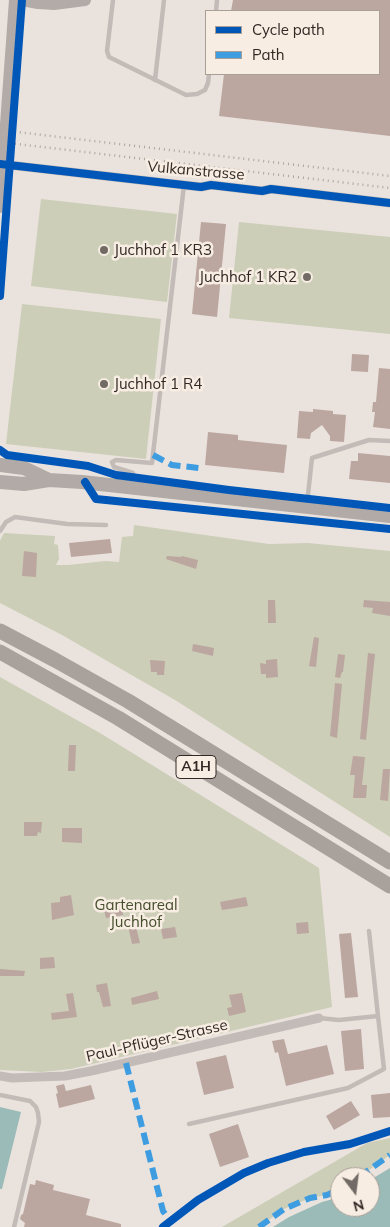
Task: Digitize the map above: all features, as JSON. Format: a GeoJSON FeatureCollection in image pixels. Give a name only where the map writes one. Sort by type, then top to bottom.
{"type":"FeatureCollection","features":[{"type":"Feature","properties":{"kind":"highway","name":"A1H"},"geometry":{"type":"LineString","coordinates":[[0,631],[128,702],[390,862]]}},
{"type":"Feature","properties":{"kind":"highway","name":"A1H"},"geometry":{"type":"LineString","coordinates":[[0,652],[118,718],[390,886]]}},
{"type":"Feature","properties":{"kind":"main road"},"geometry":{"type":"LineString","coordinates":[[0,207],[15,0]]}},
{"type":"Feature","properties":{"kind":"main road"},"geometry":{"type":"LineString","coordinates":[[22,0],[38,4],[85,0]]}},
{"type":"Feature","properties":{"kind":"main road"},"geometry":{"type":"LineString","coordinates":[[0,465],[24,468],[49,480]]}},
{"type":"Feature","properties":{"kind":"main road"},"geometry":{"type":"LineString","coordinates":[[0,482],[24,484],[49,480],[94,483],[390,516]]}},
{"type":"Feature","properties":{"kind":"street","name":"Vulkanstrasse"},"geometry":{"type":"LineString","coordinates":[[0,164],[203,187],[211,185],[262,191],[271,189],[390,203]]}},
{"type":"Feature","properties":{"kind":"street","name":"Paul-Pflüger-Strasse"},"geometry":{"type":"LineString","coordinates":[[0,1076],[12,1078],[82,1073],[319,1018]]}},
{"type":"Feature","properties":{"kind":"lane"},"geometry":{"type":"LineString","coordinates":[[113,0],[106,51],[108,56],[186,95],[202,93],[205,90],[209,75]]}},
{"type":"Feature","properties":{"kind":"lane"},"geometry":{"type":"LineString","coordinates":[[155,80],[164,0]]}},
{"type":"Feature","properties":{"kind":"lane"},"geometry":{"type":"LineString","coordinates":[[133,478],[133,473],[117,468],[112,464],[116,460],[152,463],[184,185]]}},
{"type":"Feature","properties":{"kind":"lane"},"geometry":{"type":"LineString","coordinates":[[307,508],[312,458],[369,440],[390,441]]}},
{"type":"Feature","properties":{"kind":"lane"},"geometry":{"type":"LineString","coordinates":[[0,531],[6,522],[15,517],[67,524],[106,525]]}},
{"type":"Feature","properties":{"kind":"lane"},"geometry":{"type":"LineString","coordinates":[[189,1124],[348,1088],[384,1069],[369,931]]}},
{"type":"Feature","properties":{"kind":"lane"},"geometry":{"type":"LineString","coordinates":[[319,1018],[339,1020],[378,1016]]}},
{"type":"Feature","properties":{"kind":"lane"},"geometry":{"type":"LineString","coordinates":[[0,1095],[30,1101],[36,1107],[39,1122],[14,1227]]}},
{"type":"Feature","properties":{"kind":"green space","name":"Juchhof 1 KR3"},"geometry":{"type":"Polygon","coordinates":[[[41,199],[177,214],[167,302],[31,286],[41,199]]]}},
{"type":"Feature","properties":{"kind":"green space","name":"Juchhof 1 KR2"},"geometry":{"type":"Polygon","coordinates":[[[239,222],[390,237],[390,334],[229,318],[239,222]]]}},
{"type":"Feature","properties":{"kind":"green space","name":"Juchhof 1 R4"},"geometry":{"type":"Polygon","coordinates":[[[22,304],[161,319],[146,459],[6,444],[22,304]]]}},
{"type":"Feature","properties":{"kind":"green space"},"geometry":{"type":"Polygon","coordinates":[[[134,525],[269,544],[308,543],[390,551],[390,837],[175,700],[62,635],[0,603],[0,541],[4,533],[55,536],[54,544],[58,545],[59,559],[56,565],[106,561],[119,562],[122,537],[133,536],[134,525]]]}},
{"type":"Feature","properties":{"kind":"green space","name":"Gartenareal Juchhof"},"geometry":{"type":"Polygon","coordinates":[[[0,677],[100,733],[319,868],[332,1007],[71,1069],[42,1072],[0,1070],[0,677]]]}},
{"type":"Feature","properties":{"kind":"green space"},"geometry":{"type":"Polygon","coordinates":[[[390,1138],[390,1155],[373,1167],[330,1167],[330,1194],[310,1198],[284,1209],[259,1227],[222,1227],[367,1143],[390,1138]]]}},
{"type":"Feature","properties":{"kind":"water"},"geometry":{"type":"Polygon","coordinates":[[[0,1107],[21,1112],[2,1189],[0,1189],[0,1107]]]}},
{"type":"Feature","properties":{"kind":"water"},"geometry":{"type":"Polygon","coordinates":[[[390,1168],[390,1227],[273,1227],[289,1217],[330,1200],[330,1217],[380,1217],[380,1174],[390,1168]]]}},
{"type":"Feature","properties":{"kind":"building"},"geometry":{"type":"Polygon","coordinates":[[[233,0],[390,0],[390,136],[219,116],[224,75],[380,75],[380,10],[231,10],[233,0]]]}},
{"type":"Feature","properties":{"kind":"building"},"geometry":{"type":"Polygon","coordinates":[[[201,222],[226,224],[217,317],[192,314],[201,222]]]}},
{"type":"Feature","properties":{"kind":"building"},"geometry":{"type":"Polygon","coordinates":[[[352,354],[369,355],[368,372],[351,371],[352,354]]]}},
{"type":"Feature","properties":{"kind":"building"},"geometry":{"type":"Polygon","coordinates":[[[379,368],[390,369],[390,429],[373,427],[375,412],[372,412],[373,402],[376,402],[379,368]]]}},
{"type":"Feature","properties":{"kind":"building"},"geometry":{"type":"Polygon","coordinates":[[[313,409],[333,411],[333,414],[346,415],[344,442],[330,441],[330,436],[322,425],[311,433],[310,439],[297,438],[299,411],[313,412],[313,409]]]}},
{"type":"Feature","properties":{"kind":"building"},"geometry":{"type":"Polygon","coordinates":[[[208,432],[238,435],[238,440],[287,445],[284,473],[205,465],[208,432]]]}},
{"type":"Feature","properties":{"kind":"building"},"geometry":{"type":"Polygon","coordinates":[[[358,453],[390,456],[390,483],[349,479],[351,461],[358,461],[358,453]]]}},
{"type":"Feature","properties":{"kind":"building"},"geometry":{"type":"Polygon","coordinates":[[[110,539],[112,553],[71,557],[69,543],[110,539]]]}},
{"type":"Feature","properties":{"kind":"building"},"geometry":{"type":"Polygon","coordinates":[[[24,551],[37,553],[36,577],[22,576],[24,551]]]}},
{"type":"Feature","properties":{"kind":"building"},"geometry":{"type":"Polygon","coordinates":[[[167,556],[182,556],[198,560],[196,569],[166,559],[167,556]]]}},
{"type":"Feature","properties":{"kind":"building"},"geometry":{"type":"Polygon","coordinates":[[[268,600],[275,600],[276,623],[268,623],[268,600]]]}},
{"type":"Feature","properties":{"kind":"building"},"geometry":{"type":"Polygon","coordinates":[[[364,600],[390,602],[390,616],[372,613],[373,608],[363,607],[364,600]]]}},
{"type":"Feature","properties":{"kind":"building"},"geometry":{"type":"Polygon","coordinates":[[[314,637],[319,638],[316,667],[309,666],[314,637]]]}},
{"type":"Feature","properties":{"kind":"building"},"geometry":{"type":"Polygon","coordinates":[[[193,644],[214,648],[213,656],[192,651],[193,644]]]}},
{"type":"Feature","properties":{"kind":"building"},"geometry":{"type":"Polygon","coordinates":[[[368,653],[375,654],[366,740],[360,739],[368,653]]]}},
{"type":"Feature","properties":{"kind":"building"},"geometry":{"type":"Polygon","coordinates":[[[338,654],[345,655],[343,672],[340,678],[335,677],[338,654]]]}},
{"type":"Feature","properties":{"kind":"building"},"geometry":{"type":"Polygon","coordinates":[[[277,659],[278,677],[266,678],[266,674],[261,674],[260,663],[266,664],[266,660],[277,659]]]}},
{"type":"Feature","properties":{"kind":"building"},"geometry":{"type":"Polygon","coordinates":[[[150,660],[165,661],[164,675],[157,675],[157,672],[151,672],[150,660]]]}},
{"type":"Feature","properties":{"kind":"building"},"geometry":{"type":"Polygon","coordinates":[[[335,683],[342,684],[337,738],[330,736],[335,683]]]}},
{"type":"Feature","properties":{"kind":"building"},"geometry":{"type":"Polygon","coordinates":[[[69,745],[76,745],[75,771],[68,771],[69,745]]]}},
{"type":"Feature","properties":{"kind":"building"},"geometry":{"type":"Polygon","coordinates":[[[353,756],[365,757],[362,785],[367,785],[366,798],[353,798],[355,775],[350,775],[353,756]]]}},
{"type":"Feature","properties":{"kind":"building"},"geometry":{"type":"Polygon","coordinates":[[[383,769],[390,769],[388,801],[380,800],[383,769]]]}},
{"type":"Feature","properties":{"kind":"building"},"geometry":{"type":"Polygon","coordinates":[[[24,822],[42,822],[41,833],[38,832],[37,836],[24,836],[24,822]]]}},
{"type":"Feature","properties":{"kind":"building"},"geometry":{"type":"Polygon","coordinates":[[[62,828],[82,828],[82,843],[62,842],[62,828]]]}},
{"type":"Feature","properties":{"kind":"building"},"geometry":{"type":"Polygon","coordinates":[[[71,895],[74,915],[52,920],[51,903],[60,902],[60,897],[71,895]]]}},
{"type":"Feature","properties":{"kind":"building"},"geometry":{"type":"Polygon","coordinates":[[[246,897],[248,906],[222,910],[220,902],[246,897]]]}},
{"type":"Feature","properties":{"kind":"building"},"geometry":{"type":"Polygon","coordinates":[[[122,903],[123,915],[106,918],[103,905],[122,903]]]}},
{"type":"Feature","properties":{"kind":"building"},"geometry":{"type":"Polygon","coordinates":[[[139,919],[140,926],[136,927],[140,943],[132,944],[127,921],[139,919]]]}},
{"type":"Feature","properties":{"kind":"building"},"geometry":{"type":"Polygon","coordinates":[[[308,922],[309,933],[297,934],[296,923],[308,922]]]}},
{"type":"Feature","properties":{"kind":"building"},"geometry":{"type":"Polygon","coordinates":[[[175,927],[177,937],[163,939],[161,929],[175,927]]]}},
{"type":"Feature","properties":{"kind":"building"},"geometry":{"type":"Polygon","coordinates":[[[351,933],[358,997],[345,998],[339,934],[351,933]]]}},
{"type":"Feature","properties":{"kind":"building"},"geometry":{"type":"Polygon","coordinates":[[[54,957],[55,968],[40,969],[40,958],[54,957]]]}},
{"type":"Feature","properties":{"kind":"building"},"geometry":{"type":"Polygon","coordinates":[[[0,969],[25,971],[24,976],[0,976],[0,969]]]}},
{"type":"Feature","properties":{"kind":"building"},"geometry":{"type":"Polygon","coordinates":[[[107,983],[111,1006],[103,1007],[96,985],[107,983]]]}},
{"type":"Feature","properties":{"kind":"building"},"geometry":{"type":"Polygon","coordinates":[[[157,991],[159,999],[132,1005],[131,998],[157,991]]]}},
{"type":"Feature","properties":{"kind":"building"},"geometry":{"type":"Polygon","coordinates":[[[73,993],[77,1017],[52,1020],[51,1013],[69,1011],[66,994],[73,993]]]}},
{"type":"Feature","properties":{"kind":"building"},"geometry":{"type":"Polygon","coordinates":[[[242,993],[246,1012],[229,1016],[227,1008],[232,1007],[229,995],[242,993]]]}},
{"type":"Feature","properties":{"kind":"building"},"geometry":{"type":"Polygon","coordinates":[[[361,1029],[364,1069],[345,1071],[341,1031],[361,1029]]]}},
{"type":"Feature","properties":{"kind":"building"},"geometry":{"type":"Polygon","coordinates":[[[284,1039],[288,1054],[327,1045],[334,1074],[286,1086],[278,1052],[275,1053],[272,1041],[284,1039]]]}},
{"type":"Feature","properties":{"kind":"building"},"geometry":{"type":"Polygon","coordinates":[[[226,1055],[234,1088],[204,1095],[196,1062],[226,1055]]]}},
{"type":"Feature","properties":{"kind":"building"},"geometry":{"type":"Polygon","coordinates":[[[64,1084],[66,1091],[91,1085],[95,1099],[59,1108],[56,1086],[64,1084]]]}},
{"type":"Feature","properties":{"kind":"building"},"geometry":{"type":"Polygon","coordinates":[[[390,1093],[390,1117],[373,1118],[371,1095],[390,1093]]]}},
{"type":"Feature","properties":{"kind":"building"},"geometry":{"type":"Polygon","coordinates":[[[351,1101],[360,1115],[334,1130],[326,1116],[351,1101]]]}},
{"type":"Feature","properties":{"kind":"building"},"geometry":{"type":"Polygon","coordinates":[[[238,1124],[249,1157],[220,1167],[209,1134],[238,1124]]]}},
{"type":"Feature","properties":{"kind":"building"},"geometry":{"type":"Polygon","coordinates":[[[36,1180],[54,1185],[53,1190],[90,1199],[86,1215],[121,1224],[121,1227],[24,1227],[25,1223],[20,1219],[21,1215],[23,1214],[30,1184],[35,1185],[36,1180]]]}},
{"type":"Feature","properties":{"kind":"railway"},"geometry":{"type":"LineString","coordinates":[[0,130],[390,176]]}},
{"type":"Feature","properties":{"kind":"railway"},"geometry":{"type":"LineString","coordinates":[[0,142],[390,188]]}},
{"type":"Feature","properties":{"kind":"marked path"},"geometry":{"type":"LineString","coordinates":[[153,455],[172,465],[199,468]]}},
{"type":"Feature","properties":{"kind":"marked path"},"geometry":{"type":"LineString","coordinates":[[126,1063],[163,1211],[170,1221]]}},
{"type":"Feature","properties":{"kind":"marked path"},"geometry":{"type":"LineString","coordinates":[[373,1167],[390,1155]]}},
{"type":"Feature","properties":{"kind":"marked path"},"geometry":{"type":"LineString","coordinates":[[259,1227],[284,1209],[310,1198],[330,1194]]}},
{"type":"Feature","properties":{"kind":"cycle path"},"geometry":{"type":"LineString","coordinates":[[0,296],[22,0]]}},
{"type":"Feature","properties":{"kind":"cycle path"},"geometry":{"type":"LineString","coordinates":[[0,164],[201,187],[211,185],[262,191],[271,189],[390,203]]}},
{"type":"Feature","properties":{"kind":"cycle path"},"geometry":{"type":"LineString","coordinates":[[0,450],[7,455],[88,466],[116,475],[390,508]]}},
{"type":"Feature","properties":{"kind":"cycle path"},"geometry":{"type":"LineString","coordinates":[[85,482],[96,499],[390,529]]}},
{"type":"Feature","properties":{"kind":"cycle path"},"geometry":{"type":"LineString","coordinates":[[163,1227],[198,1200],[244,1173],[268,1163],[304,1152],[350,1144],[390,1131]]}},
{"type":"Feature","properties":{"kind":"place","name":"Juchhof 1 KR3"},"geometry":{"type":"Point","coordinates":[104,250]}},
{"type":"Feature","properties":{"kind":"place","name":"Juchhof 1 KR2"},"geometry":{"type":"Point","coordinates":[307,277]}},
{"type":"Feature","properties":{"kind":"place","name":"Juchhof 1 R4"},"geometry":{"type":"Point","coordinates":[104,384]}}]}
